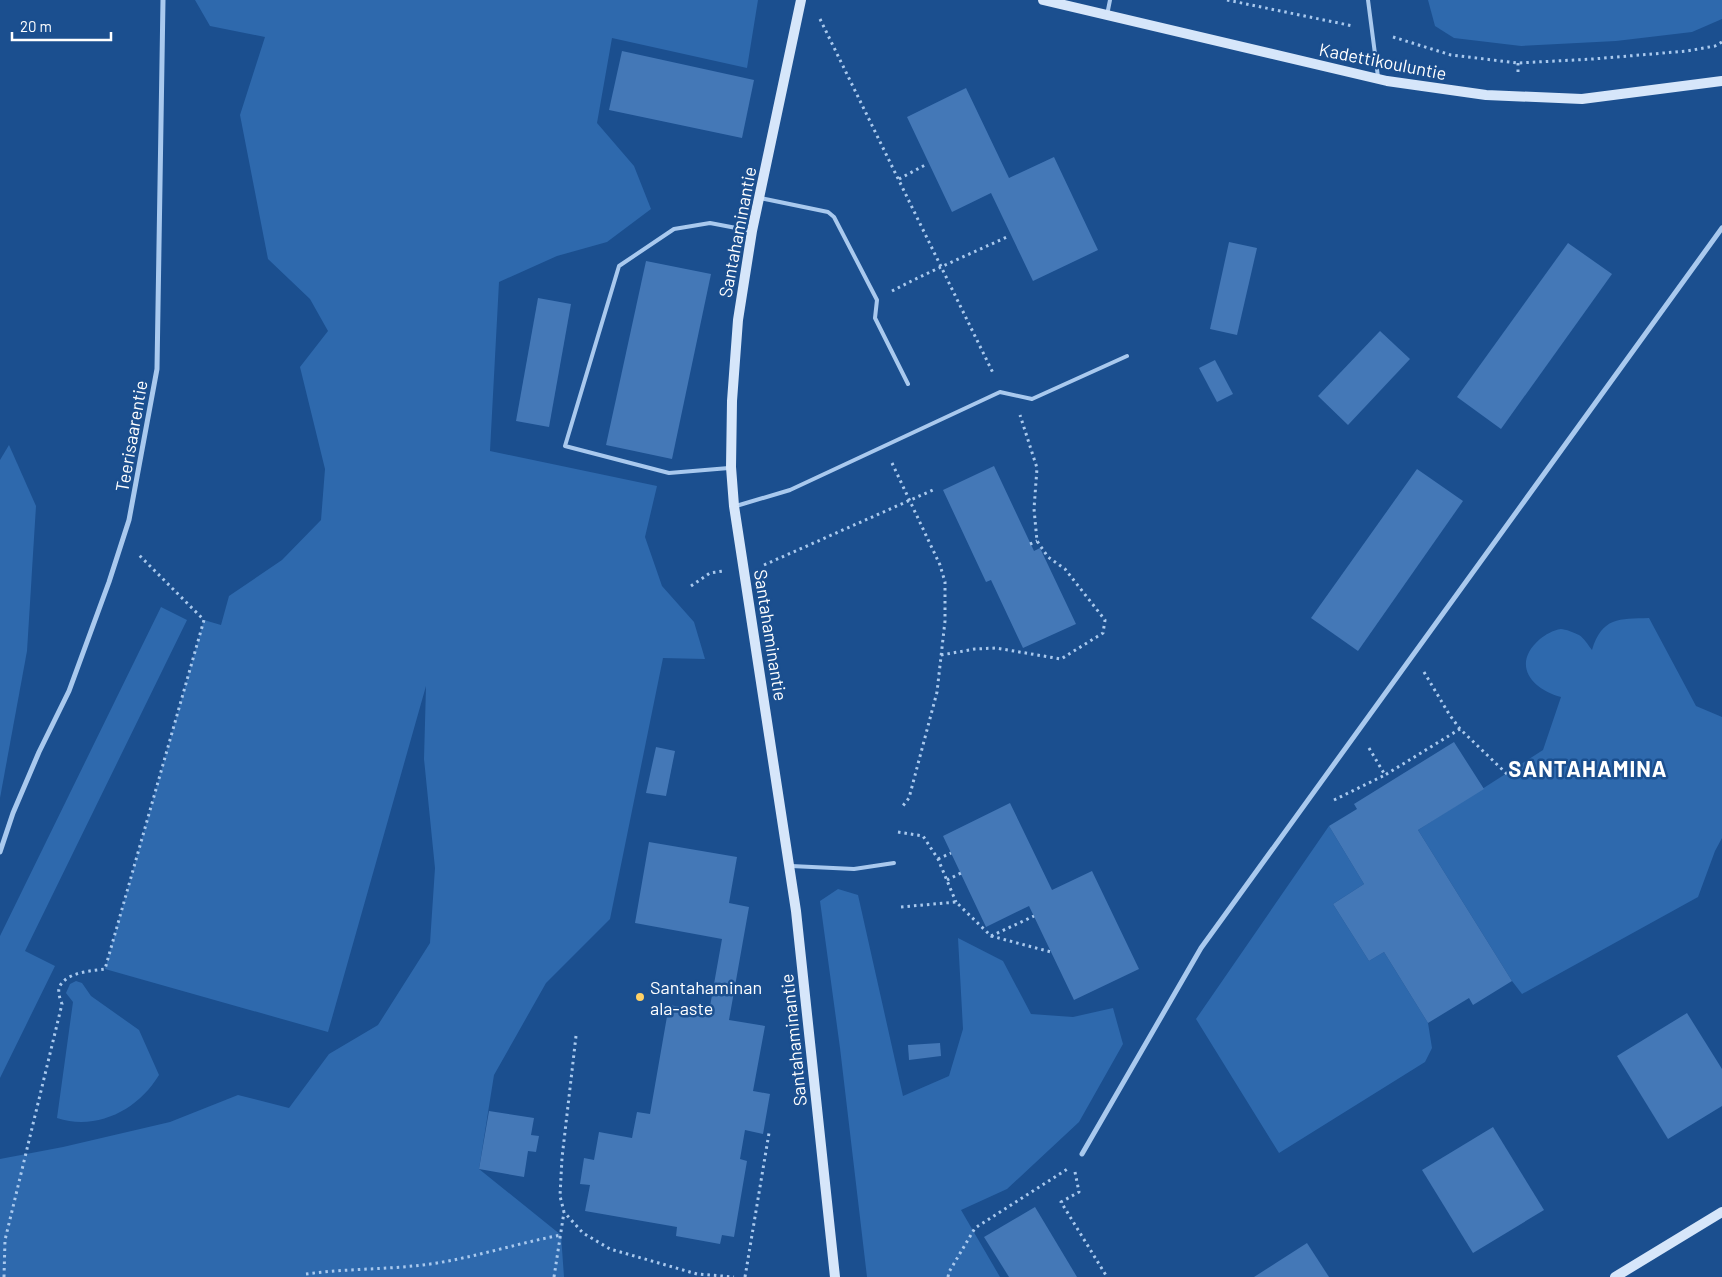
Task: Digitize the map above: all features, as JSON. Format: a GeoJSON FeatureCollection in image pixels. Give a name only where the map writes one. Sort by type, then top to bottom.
{"type":"FeatureCollection","features":[{"type":"Feature","properties":{"kind":"main road","name":"Santahaminantie"},"geometry":{"type":"LineString","coordinates":[[800,0],[752,232],[738,320],[732,401],[731,468],[734,506],[796,912],[835,1277]]}},
{"type":"Feature","properties":{"kind":"main road","name":"Kadettikouluntie"},"geometry":{"type":"LineString","coordinates":[[1043,0],[1378,79],[1486,95],[1582,99],[1722,81]]}},
{"type":"Feature","properties":{"kind":"main road"},"geometry":{"type":"LineString","coordinates":[[1615,1277],[1722,1212]]}},
{"type":"Feature","properties":{"kind":"street","name":"Teerisaarentie"},"geometry":{"type":"LineString","coordinates":[[0,852],[39,752],[69,691],[109,582],[129,520],[157,369],[162,0]]}},
{"type":"Feature","properties":{"kind":"street"},"geometry":{"type":"LineString","coordinates":[[1082,1154],[1201,948],[1722,228]]}},
{"type":"Feature","properties":{"kind":"lane"},"geometry":{"type":"LineString","coordinates":[[1107,15],[1110,0]]}},
{"type":"Feature","properties":{"kind":"lane"},"geometry":{"type":"LineString","coordinates":[[1368,0],[1378,79]]}},
{"type":"Feature","properties":{"kind":"lane"},"geometry":{"type":"LineString","coordinates":[[759,198],[828,212],[834,217],[877,300],[875,318],[908,384]]}},
{"type":"Feature","properties":{"kind":"lane"},"geometry":{"type":"LineString","coordinates":[[731,468],[668,473],[565,446],[619,266],[674,229],[710,223],[752,232]]}},
{"type":"Feature","properties":{"kind":"lane"},"geometry":{"type":"LineString","coordinates":[[734,506],[790,490],[1000,392],[1032,398],[1127,356]]}},
{"type":"Feature","properties":{"kind":"lane"},"geometry":{"type":"LineString","coordinates":[[789,866],[854,869],[894,863]]}},
{"type":"Feature","properties":{"kind":"path"},"geometry":{"type":"LineString","coordinates":[[1227,0],[1372,30],[1451,55],[1518,63],[1688,51],[1715,46],[1722,42]]}},
{"type":"Feature","properties":{"kind":"path"},"geometry":{"type":"LineString","coordinates":[[816,11],[996,378],[1000,392]]}},
{"type":"Feature","properties":{"kind":"path"},"geometry":{"type":"LineString","coordinates":[[899,179],[927,164]]}},
{"type":"Feature","properties":{"kind":"path"},"geometry":{"type":"LineString","coordinates":[[877,300],[929,272],[942,268],[1009,236]]}},
{"type":"Feature","properties":{"kind":"path"},"geometry":{"type":"LineString","coordinates":[[941,655],[975,649],[996,648],[1061,658],[1103,632],[1106,620],[1065,569],[1048,557],[1037,541],[1034,509],[1037,468],[1025,429],[1011,394]]}},
{"type":"Feature","properties":{"kind":"path"},"geometry":{"type":"LineString","coordinates":[[884,446],[940,565],[945,582],[945,621],[937,692],[908,798],[902,808]]}},
{"type":"Feature","properties":{"kind":"path"},"geometry":{"type":"LineString","coordinates":[[691,586],[710,573],[766,565],[932,490]]}},
{"type":"Feature","properties":{"kind":"path"},"geometry":{"type":"LineString","coordinates":[[4,1277],[6,1240],[62,1004],[59,994],[60,988],[64,981],[75,974],[105,969],[204,620],[123,538]]}},
{"type":"Feature","properties":{"kind":"path"},"geometry":{"type":"LineString","coordinates":[[1030,544],[1037,541]]}},
{"type":"Feature","properties":{"kind":"path"},"geometry":{"type":"LineString","coordinates":[[1414,654],[1449,714],[1460,729],[1507,774]]}},
{"type":"Feature","properties":{"kind":"path"},"geometry":{"type":"LineString","coordinates":[[1294,819],[1385,775],[1460,729]]}},
{"type":"Feature","properties":{"kind":"path"},"geometry":{"type":"LineString","coordinates":[[1358,730],[1385,775]]}},
{"type":"Feature","properties":{"kind":"path"},"geometry":{"type":"LineString","coordinates":[[898,832],[923,836],[938,859],[956,902],[991,936],[1051,952]]}},
{"type":"Feature","properties":{"kind":"path"},"geometry":{"type":"LineString","coordinates":[[938,859],[951,853]]}},
{"type":"Feature","properties":{"kind":"path"},"geometry":{"type":"LineString","coordinates":[[947,880],[961,873]]}},
{"type":"Feature","properties":{"kind":"path"},"geometry":{"type":"LineString","coordinates":[[901,908],[956,902]]}},
{"type":"Feature","properties":{"kind":"path"},"geometry":{"type":"LineString","coordinates":[[991,936],[1034,916]]}},
{"type":"Feature","properties":{"kind":"path"},"geometry":{"type":"LineString","coordinates":[[554,1277],[564,1212],[560,1196],[562,1158],[576,1036]]}},
{"type":"Feature","properties":{"kind":"path"},"geometry":{"type":"LineString","coordinates":[[745,1277],[769,1133]]}},
{"type":"Feature","properties":{"kind":"path"},"geometry":{"type":"LineString","coordinates":[[948,1277],[949,1272],[975,1228],[1074,1165],[1079,1192],[1061,1202],[1107,1277]]}},
{"type":"Feature","properties":{"kind":"path"},"geometry":{"type":"LineString","coordinates":[[564,1212],[583,1233],[610,1249],[697,1274],[734,1277]]}},
{"type":"Feature","properties":{"kind":"path"},"geometry":{"type":"LineString","coordinates":[[306,1274],[332,1270],[378,1269],[436,1263],[561,1235]]}},
{"type":"Feature","properties":{"kind":"shaded area"},"geometry":{"type":"Polygon","coordinates":[[[195,0],[758,0],[747,68],[612,38],[597,123],[634,166],[651,209],[607,242],[557,256],[499,282],[490,451],[657,486],[645,537],[662,586],[694,622],[705,659],[663,658],[610,919],[546,983],[494,1075],[479,1169],[561,1235],[564,1277],[0,1277],[0,1159],[63,1147],[170,1122],[238,1095],[289,1108],[329,1054],[378,1025],[430,943],[435,868],[424,759],[426,686],[328,1032],[105,969],[204,620],[221,625],[229,596],[282,560],[321,520],[325,469],[300,367],[328,331],[310,299],[268,259],[240,115],[265,37],[210,26],[195,0]]]}},
{"type":"Feature","properties":{"kind":"shaded area"},"geometry":{"type":"Polygon","coordinates":[[[1428,0],[1722,0],[1722,19],[1692,32],[1616,41],[1521,46],[1454,38],[1435,26],[1428,0]]]}},
{"type":"Feature","properties":{"kind":"shaded area"},"geometry":{"type":"Polygon","coordinates":[[[9,445],[36,506],[27,651],[0,798],[0,460],[9,445]]]}},
{"type":"Feature","properties":{"kind":"shaded area"},"geometry":{"type":"Polygon","coordinates":[[[161,607],[187,620],[25,951],[55,966],[0,1078],[0,936],[161,607]]]}},
{"type":"Feature","properties":{"kind":"shaded area"},"geometry":{"type":"Polygon","coordinates":[[[1649,618],[1696,706],[1722,717],[1722,838],[1715,851],[1698,897],[1522,994],[1418,830],[1543,750],[1561,697],[1541,688],[1528,674],[1526,666],[1527,657],[1531,648],[1540,639],[1547,634],[1563,629],[1581,636],[1592,650],[1601,631],[1613,622],[1649,618]]]}},
{"type":"Feature","properties":{"kind":"shaded area"},"geometry":{"type":"Polygon","coordinates":[[[1329,826],[1364,884],[1333,904],[1369,961],[1384,952],[1428,1023],[1432,1048],[1425,1062],[1279,1153],[1196,1019],[1329,826]]]}},
{"type":"Feature","properties":{"kind":"shaded area"},"geometry":{"type":"Polygon","coordinates":[[[838,889],[858,895],[903,1096],[949,1076],[963,1029],[958,938],[1003,961],[1031,1014],[1073,1017],[1113,1008],[1123,1044],[1079,1122],[1007,1189],[961,1210],[1000,1277],[867,1277],[840,1048],[820,901],[838,889]]]}},
{"type":"Feature","properties":{"kind":"shaded area"},"geometry":{"type":"Polygon","coordinates":[[[76,981],[82,983],[91,996],[139,1030],[159,1075],[140,1098],[128,1107],[115,1114],[87,1122],[57,1118],[73,1002],[66,993],[70,984],[76,981]]]}},
{"type":"Feature","properties":{"kind":"building"},"geometry":{"type":"Polygon","coordinates":[[[622,51],[754,80],[742,138],[609,110],[622,51]]]}},
{"type":"Feature","properties":{"kind":"building"},"geometry":{"type":"Polygon","coordinates":[[[966,88],[1009,178],[1054,157],[1098,250],[1033,281],[991,193],[952,212],[907,117],[966,88]]]}},
{"type":"Feature","properties":{"kind":"building"},"geometry":{"type":"Polygon","coordinates":[[[1229,242],[1257,248],[1237,335],[1210,329],[1229,242]]]}},
{"type":"Feature","properties":{"kind":"building"},"geometry":{"type":"Polygon","coordinates":[[[1568,243],[1612,274],[1501,429],[1457,397],[1568,243]]]}},
{"type":"Feature","properties":{"kind":"building"},"geometry":{"type":"Polygon","coordinates":[[[646,261],[711,274],[672,459],[606,445],[646,261]]]}},
{"type":"Feature","properties":{"kind":"building"},"geometry":{"type":"Polygon","coordinates":[[[538,298],[571,304],[549,427],[516,421],[538,298]]]}},
{"type":"Feature","properties":{"kind":"building"},"geometry":{"type":"Polygon","coordinates":[[[1380,331],[1410,359],[1348,425],[1318,396],[1380,331]]]}},
{"type":"Feature","properties":{"kind":"building"},"geometry":{"type":"Polygon","coordinates":[[[1215,360],[1233,394],[1217,402],[1199,368],[1215,360]]]}},
{"type":"Feature","properties":{"kind":"building"},"geometry":{"type":"Polygon","coordinates":[[[994,466],[1034,551],[1040,548],[1076,624],[1023,648],[991,580],[986,582],[943,490],[994,466]]]}},
{"type":"Feature","properties":{"kind":"building"},"geometry":{"type":"Polygon","coordinates":[[[1417,469],[1463,501],[1358,651],[1311,618],[1417,469]]]}},
{"type":"Feature","properties":{"kind":"building"},"geometry":{"type":"Polygon","coordinates":[[[1454,742],[1484,789],[1418,830],[1512,981],[1473,1005],[1469,998],[1428,1023],[1384,952],[1369,961],[1333,904],[1364,884],[1329,826],[1357,809],[1354,804],[1454,742]]]}},
{"type":"Feature","properties":{"kind":"building"},"geometry":{"type":"Polygon","coordinates":[[[656,747],[675,751],[666,796],[646,793],[656,747]]]}},
{"type":"Feature","properties":{"kind":"building"},"geometry":{"type":"Polygon","coordinates":[[[1010,803],[1052,890],[1092,871],[1139,969],[1074,1000],[1029,906],[986,927],[943,836],[1010,803]]]}},
{"type":"Feature","properties":{"kind":"building"},"geometry":{"type":"Polygon","coordinates":[[[649,842],[737,857],[729,903],[749,907],[729,1020],[765,1026],[753,1091],[770,1094],[763,1134],[745,1130],[740,1159],[747,1161],[734,1237],[722,1235],[720,1244],[676,1236],[677,1227],[585,1211],[590,1185],[580,1184],[584,1158],[594,1160],[599,1132],[632,1138],[637,1112],[650,1114],[669,1005],[709,1012],[722,939],[635,923],[649,842]]]}},
{"type":"Feature","properties":{"kind":"building"},"geometry":{"type":"Polygon","coordinates":[[[1687,1013],[1722,1069],[1722,1106],[1668,1139],[1617,1056],[1687,1013]]]}},
{"type":"Feature","properties":{"kind":"building"},"geometry":{"type":"Polygon","coordinates":[[[940,1043],[941,1056],[909,1060],[908,1045],[940,1043]]]}},
{"type":"Feature","properties":{"kind":"building"},"geometry":{"type":"Polygon","coordinates":[[[489,1111],[534,1118],[531,1135],[539,1136],[536,1152],[528,1151],[524,1177],[479,1169],[489,1111]]]}},
{"type":"Feature","properties":{"kind":"building"},"geometry":{"type":"Polygon","coordinates":[[[1493,1127],[1544,1210],[1473,1253],[1422,1170],[1493,1127]]]}},
{"type":"Feature","properties":{"kind":"building"},"geometry":{"type":"Polygon","coordinates":[[[1035,1207],[1077,1277],[1009,1277],[984,1237],[1035,1207]]]}},
{"type":"Feature","properties":{"kind":"building"},"geometry":{"type":"Polygon","coordinates":[[[1307,1243],[1329,1277],[1254,1277],[1307,1243]]]}},
{"type":"Feature","properties":{"kind":"place","name":"Santahaminan ala-aste"},"geometry":{"type":"Point","coordinates":[640,997]}},
{"type":"Feature","properties":{"kind":"district","name":"SANTAHAMINA"},"geometry":{"type":"Point","coordinates":[1588,768]}}]}
